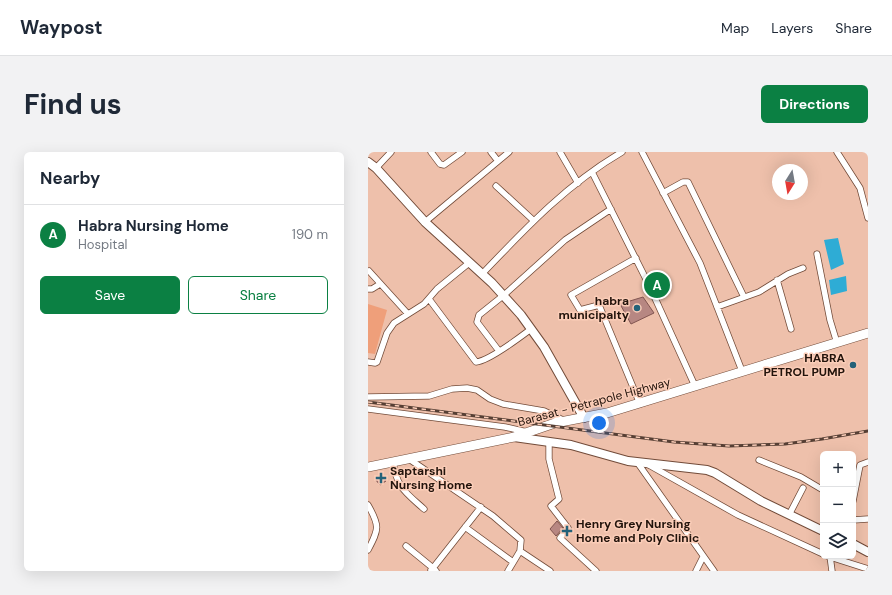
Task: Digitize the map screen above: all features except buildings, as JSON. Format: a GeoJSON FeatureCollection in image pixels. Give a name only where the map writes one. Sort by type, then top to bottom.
{"type":"FeatureCollection","features":[{"type":"Feature","properties":{"kind":"highway","name":"Barasat - Petrapole Highway"},"geometry":{"type":"LineString","coordinates":[[368,467],[514,437],[565,421],[608,413],[868,333]]}},
{"type":"Feature","properties":{"kind":"main road"},"geometry":{"type":"LineString","coordinates":[[368,162],[376,168],[425,222],[504,295],[531,329],[584,418]]}},
{"type":"Feature","properties":{"kind":"main road"},"geometry":{"type":"LineString","coordinates":[[514,437],[571,445],[647,464],[706,470],[789,515],[820,530]]}},
{"type":"Feature","properties":{"kind":"main road"},"geometry":{"type":"LineString","coordinates":[[856,546],[868,552]]}},
{"type":"Feature","properties":{"kind":"street"},"geometry":{"type":"LineString","coordinates":[[376,168],[391,152]]}},
{"type":"Feature","properties":{"kind":"street"},"geometry":{"type":"LineString","coordinates":[[431,152],[440,164],[444,166],[462,152]]}},
{"type":"Feature","properties":{"kind":"street"},"geometry":{"type":"LineString","coordinates":[[491,152],[498,161]]}},
{"type":"Feature","properties":{"kind":"street"},"geometry":{"type":"LineString","coordinates":[[425,222],[509,152]]}},
{"type":"Feature","properties":{"kind":"street"},"geometry":{"type":"LineString","coordinates":[[560,152],[578,183]]}},
{"type":"Feature","properties":{"kind":"street"},"geometry":{"type":"LineString","coordinates":[[482,274],[533,220],[592,172],[622,152]]}},
{"type":"Feature","properties":{"kind":"street"},"geometry":{"type":"LineString","coordinates":[[642,152],[700,262],[742,371]]}},
{"type":"Feature","properties":{"kind":"street"},"geometry":{"type":"LineString","coordinates":[[837,152],[860,188],[868,218]]}},
{"type":"Feature","properties":{"kind":"street"},"geometry":{"type":"LineString","coordinates":[[592,172],[636,258],[695,386]]}},
{"type":"Feature","properties":{"kind":"street"},"geometry":{"type":"LineString","coordinates":[[663,193],[683,182],[688,182],[744,297]]}},
{"type":"Feature","properties":{"kind":"street"},"geometry":{"type":"LineString","coordinates":[[496,186],[533,220]]}},
{"type":"Feature","properties":{"kind":"street"},"geometry":{"type":"LineString","coordinates":[[499,351],[476,320],[479,315],[504,295],[565,240],[611,209]]}},
{"type":"Feature","properties":{"kind":"street"},"geometry":{"type":"LineString","coordinates":[[817,254],[830,320],[837,343]]}},
{"type":"Feature","properties":{"kind":"street"},"geometry":{"type":"LineString","coordinates":[[636,258],[571,295],[580,310],[599,305],[640,404]]}},
{"type":"Feature","properties":{"kind":"street"},"geometry":{"type":"LineString","coordinates":[[368,362],[377,362],[389,329],[394,323],[429,299],[437,289],[469,263]]}},
{"type":"Feature","properties":{"kind":"street"},"geometry":{"type":"LineString","coordinates":[[717,307],[759,292],[791,272],[803,268]]}},
{"type":"Feature","properties":{"kind":"street"},"geometry":{"type":"LineString","coordinates":[[368,271],[408,314]]}},
{"type":"Feature","properties":{"kind":"street"},"geometry":{"type":"LineString","coordinates":[[777,280],[791,329]]}},
{"type":"Feature","properties":{"kind":"street"},"geometry":{"type":"LineString","coordinates":[[368,289],[372,289],[380,284]]}},
{"type":"Feature","properties":{"kind":"street"},"geometry":{"type":"LineString","coordinates":[[429,299],[473,360],[480,361],[499,351],[531,329]]}},
{"type":"Feature","properties":{"kind":"street"},"geometry":{"type":"LineString","coordinates":[[368,397],[429,396],[452,389],[466,388],[478,390],[490,399],[503,404],[544,411],[565,421]]}},
{"type":"Feature","properties":{"kind":"street"},"geometry":{"type":"LineString","coordinates":[[368,408],[505,427],[528,432]]}},
{"type":"Feature","properties":{"kind":"street"},"geometry":{"type":"LineString","coordinates":[[549,443],[549,458],[559,499],[551,506],[568,528],[560,538],[596,571]]}},
{"type":"Feature","properties":{"kind":"street"},"geometry":{"type":"LineString","coordinates":[[409,459],[481,507],[505,525],[521,540],[520,551],[508,571]]}},
{"type":"Feature","properties":{"kind":"street"},"geometry":{"type":"LineString","coordinates":[[759,460],[801,477],[820,488]]}},
{"type":"Feature","properties":{"kind":"street"},"geometry":{"type":"LineString","coordinates":[[393,462],[397,481],[401,487],[424,509]]}},
{"type":"Feature","properties":{"kind":"street"},"geometry":{"type":"LineString","coordinates":[[637,462],[714,571]]}},
{"type":"Feature","properties":{"kind":"street"},"geometry":{"type":"LineString","coordinates":[[856,487],[860,465],[868,462]]}},
{"type":"Feature","properties":{"kind":"street"},"geometry":{"type":"LineString","coordinates":[[647,464],[738,515],[820,553]]}},
{"type":"Feature","properties":{"kind":"street"},"geometry":{"type":"LineString","coordinates":[[789,515],[803,488]]}},
{"type":"Feature","properties":{"kind":"street"},"geometry":{"type":"LineString","coordinates":[[368,505],[378,525],[377,533],[368,550]]}},
{"type":"Feature","properties":{"kind":"street"},"geometry":{"type":"LineString","coordinates":[[406,546],[433,570],[481,507]]}},
{"type":"Feature","properties":{"kind":"street"},"geometry":{"type":"LineString","coordinates":[[856,520],[868,519]]}},
{"type":"Feature","properties":{"kind":"street"},"geometry":{"type":"LineString","coordinates":[[465,527],[513,562]]}},
{"type":"Feature","properties":{"kind":"street"},"geometry":{"type":"LineString","coordinates":[[520,551],[550,571]]}},
{"type":"Feature","properties":{"kind":"street"},"geometry":{"type":"LineString","coordinates":[[696,571],[703,557]]}},
{"type":"Feature","properties":{"kind":"street"},"geometry":{"type":"LineString","coordinates":[[830,559],[832,571]]}},
{"type":"Feature","properties":{"kind":"street"},"geometry":{"type":"LineString","coordinates":[[836,559],[868,569]]}},
{"type":"Feature","properties":{"kind":"shaded area"},"geometry":{"type":"Polygon","coordinates":[[[368,304],[387,310],[375,354],[368,353],[368,304]]]}},
{"type":"Feature","properties":{"kind":"water"},"geometry":{"type":"Polygon","coordinates":[[[838,238],[844,264],[831,270],[824,240],[838,238]]]}},
{"type":"Feature","properties":{"kind":"water"},"geometry":{"type":"Polygon","coordinates":[[[846,276],[847,291],[831,295],[829,280],[846,276]]]}},
{"type":"Feature","properties":{"kind":"railway"},"geometry":{"type":"LineString","coordinates":[[368,402],[674,442],[729,446],[785,444],[868,431]]}},
{"type":"Feature","properties":{"kind":"place","name":"Habra Nursing Home"},"geometry":{"type":"Point","coordinates":[657,285]}},
{"type":"Feature","properties":{"kind":"place","name":"habra municipalty"},"geometry":{"type":"Point","coordinates":[637,308]}},
{"type":"Feature","properties":{"kind":"place","name":"HABRA PETROL PUMP"},"geometry":{"type":"Point","coordinates":[853,365]}},
{"type":"Feature","properties":{"kind":"place","name":"Saptarshi Nursing Home"},"geometry":{"type":"Point","coordinates":[381,478]}},
{"type":"Feature","properties":{"kind":"place","name":"Henry Grey Nursing Home and Poly Clinic"},"geometry":{"type":"Point","coordinates":[567,531]}}]}
